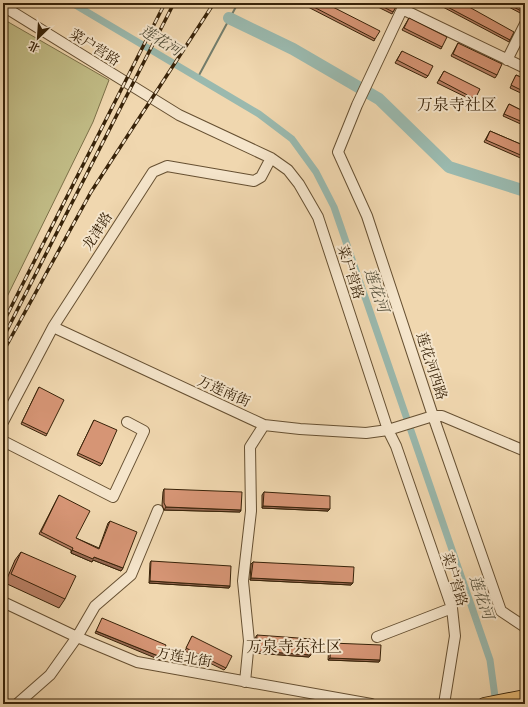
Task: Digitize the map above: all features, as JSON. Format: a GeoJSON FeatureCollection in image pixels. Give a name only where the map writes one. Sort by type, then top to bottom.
{"type":"FeatureCollection","features":[{"type":"Feature","properties":{"kind":"main road"},"geometry":{"type":"LineString","coordinates":[[484,704],[522,697]]}},
{"type":"Feature","properties":{"kind":"street","name":"菜户营路"},"geometry":{"type":"LineString","coordinates":[[3,6],[179,115],[271,158],[288,170],[299,184],[318,217],[392,429],[396,446],[452,608],[454,636],[444,704]]}},
{"type":"Feature","properties":{"kind":"street"},"geometry":{"type":"LineString","coordinates":[[404,6],[525,68]]}},
{"type":"Feature","properties":{"kind":"street","name":"莲花河西路"},"geometry":{"type":"LineString","coordinates":[[404,6],[357,105],[338,152],[367,216],[429,417],[501,611],[525,627]]}},
{"type":"Feature","properties":{"kind":"street"},"geometry":{"type":"LineString","coordinates":[[507,60],[525,24]]}},
{"type":"Feature","properties":{"kind":"street","name":"龙津路"},"geometry":{"type":"LineString","coordinates":[[3,422],[53,327],[153,172],[167,166],[254,180],[261,177],[271,158]]}},
{"type":"Feature","properties":{"kind":"street","name":"万莲南街"},"geometry":{"type":"LineString","coordinates":[[53,327],[264,424],[300,429],[366,433],[392,429],[429,417]]}},
{"type":"Feature","properties":{"kind":"street"},"geometry":{"type":"LineString","coordinates":[[429,417],[453,420],[525,451]]}},
{"type":"Feature","properties":{"kind":"street"},"geometry":{"type":"LineString","coordinates":[[3,441],[113,497],[144,431],[127,422]]}},
{"type":"Feature","properties":{"kind":"street"},"geometry":{"type":"LineString","coordinates":[[245,682],[249,641],[243,581],[251,511],[249,458],[250,447],[264,424]]}},
{"type":"Feature","properties":{"kind":"street"},"geometry":{"type":"LineString","coordinates":[[17,704],[50,675],[77,637],[95,606],[131,575],[158,510]]}},
{"type":"Feature","properties":{"kind":"street","name":"万莲北街"},"geometry":{"type":"LineString","coordinates":[[3,602],[77,637],[137,662],[371,704]]}},
{"type":"Feature","properties":{"kind":"street"},"geometry":{"type":"LineString","coordinates":[[377,637],[452,608]]}},
{"type":"Feature","properties":{"kind":"shaded area"},"geometry":{"type":"Polygon","coordinates":[[[3,19],[109,80],[93,122],[3,305],[3,19]]]}},
{"type":"Feature","properties":{"kind":"building"},"geometry":{"type":"Polygon","coordinates":[[[311,3],[325,3],[380,31],[375,39],[310,5],[311,3]]]}},
{"type":"Feature","properties":{"kind":"building"},"geometry":{"type":"Polygon","coordinates":[[[376,3],[398,3],[393,12],[376,3]]]}},
{"type":"Feature","properties":{"kind":"building"},"geometry":{"type":"Polygon","coordinates":[[[440,3],[462,3],[514,32],[510,40],[440,3]]]}},
{"type":"Feature","properties":{"kind":"building"},"geometry":{"type":"Polygon","coordinates":[[[506,3],[525,3],[525,13],[506,3]]]}},
{"type":"Feature","properties":{"kind":"building"},"geometry":{"type":"Polygon","coordinates":[[[409,18],[447,37],[442,47],[404,28],[409,18]]]}},
{"type":"Feature","properties":{"kind":"building"},"geometry":{"type":"Polygon","coordinates":[[[458,43],[502,64],[497,75],[453,54],[458,43]]]}},
{"type":"Feature","properties":{"kind":"building"},"geometry":{"type":"Polygon","coordinates":[[[402,51],[433,66],[428,76],[397,60],[402,51]]]}},
{"type":"Feature","properties":{"kind":"building"},"geometry":{"type":"Polygon","coordinates":[[[444,71],[480,89],[475,99],[439,80],[444,71]]]}},
{"type":"Feature","properties":{"kind":"building"},"geometry":{"type":"Polygon","coordinates":[[[516,75],[525,79],[525,92],[511,85],[516,75]]]}},
{"type":"Feature","properties":{"kind":"building"},"geometry":{"type":"Polygon","coordinates":[[[509,104],[525,112],[525,123],[504,114],[509,104]]]}},
{"type":"Feature","properties":{"kind":"building"},"geometry":{"type":"Polygon","coordinates":[[[490,131],[525,146],[525,157],[486,140],[490,131]]]}},
{"type":"Feature","properties":{"kind":"building"},"geometry":{"type":"Polygon","coordinates":[[[39,387],[64,400],[47,434],[22,422],[39,387]]]}},
{"type":"Feature","properties":{"kind":"building"},"geometry":{"type":"Polygon","coordinates":[[[94,420],[117,430],[102,464],[78,453],[94,420]]]}},
{"type":"Feature","properties":{"kind":"building"},"geometry":{"type":"Polygon","coordinates":[[[164,489],[242,492],[241,510],[166,507],[164,503],[164,489]]]}},
{"type":"Feature","properties":{"kind":"building"},"geometry":{"type":"Polygon","coordinates":[[[264,492],[330,496],[330,509],[263,506],[264,492]]]}},
{"type":"Feature","properties":{"kind":"building"},"geometry":{"type":"Polygon","coordinates":[[[59,495],[90,511],[76,538],[99,549],[110,521],[137,532],[123,568],[94,557],[93,559],[72,550],[73,548],[41,532],[59,495]]]}},
{"type":"Feature","properties":{"kind":"building"},"geometry":{"type":"Polygon","coordinates":[[[21,552],[76,576],[65,599],[11,574],[21,552]]]}},
{"type":"Feature","properties":{"kind":"building"},"geometry":{"type":"Polygon","coordinates":[[[151,561],[231,566],[230,586],[150,581],[151,561]]]}},
{"type":"Feature","properties":{"kind":"building"},"geometry":{"type":"Polygon","coordinates":[[[253,562],[354,567],[353,583],[251,578],[253,562]]]}},
{"type":"Feature","properties":{"kind":"building"},"geometry":{"type":"Polygon","coordinates":[[[102,618],[166,645],[161,657],[96,631],[102,618]]]}},
{"type":"Feature","properties":{"kind":"building"},"geometry":{"type":"Polygon","coordinates":[[[257,635],[312,639],[311,655],[256,651],[257,635]]]}},
{"type":"Feature","properties":{"kind":"building"},"geometry":{"type":"Polygon","coordinates":[[[192,636],[232,656],[226,668],[186,648],[192,636]]]}},
{"type":"Feature","properties":{"kind":"building"},"geometry":{"type":"Polygon","coordinates":[[[331,643],[381,645],[380,660],[330,658],[331,643]]]}},
{"type":"Feature","properties":{"kind":"waterway","name":"莲花河"},"geometry":{"type":"LineString","coordinates":[[72,3],[259,114],[292,139],[316,172],[334,207],[490,660],[496,704]]}},
{"type":"Feature","properties":{"kind":"waterway"},"geometry":{"type":"LineString","coordinates":[[198,77],[238,3]]}},
{"type":"Feature","properties":{"kind":"waterway"},"geometry":{"type":"LineString","coordinates":[[229,18],[293,49],[379,99],[449,167],[525,191]]}},
{"type":"Feature","properties":{"kind":"railway"},"geometry":{"type":"LineString","coordinates":[[3,323],[165,3]]}},
{"type":"Feature","properties":{"kind":"railway"},"geometry":{"type":"LineString","coordinates":[[3,338],[174,3]]}},
{"type":"Feature","properties":{"kind":"railway"},"geometry":{"type":"LineString","coordinates":[[3,352],[91,192],[214,3]]}},
{"type":"Feature","properties":{"kind":"district","name":"万泉寺社区"},"geometry":{"type":"Point","coordinates":[457,104]}},
{"type":"Feature","properties":{"kind":"district","name":"万泉寺东社区"},"geometry":{"type":"Point","coordinates":[294,646]}}]}
